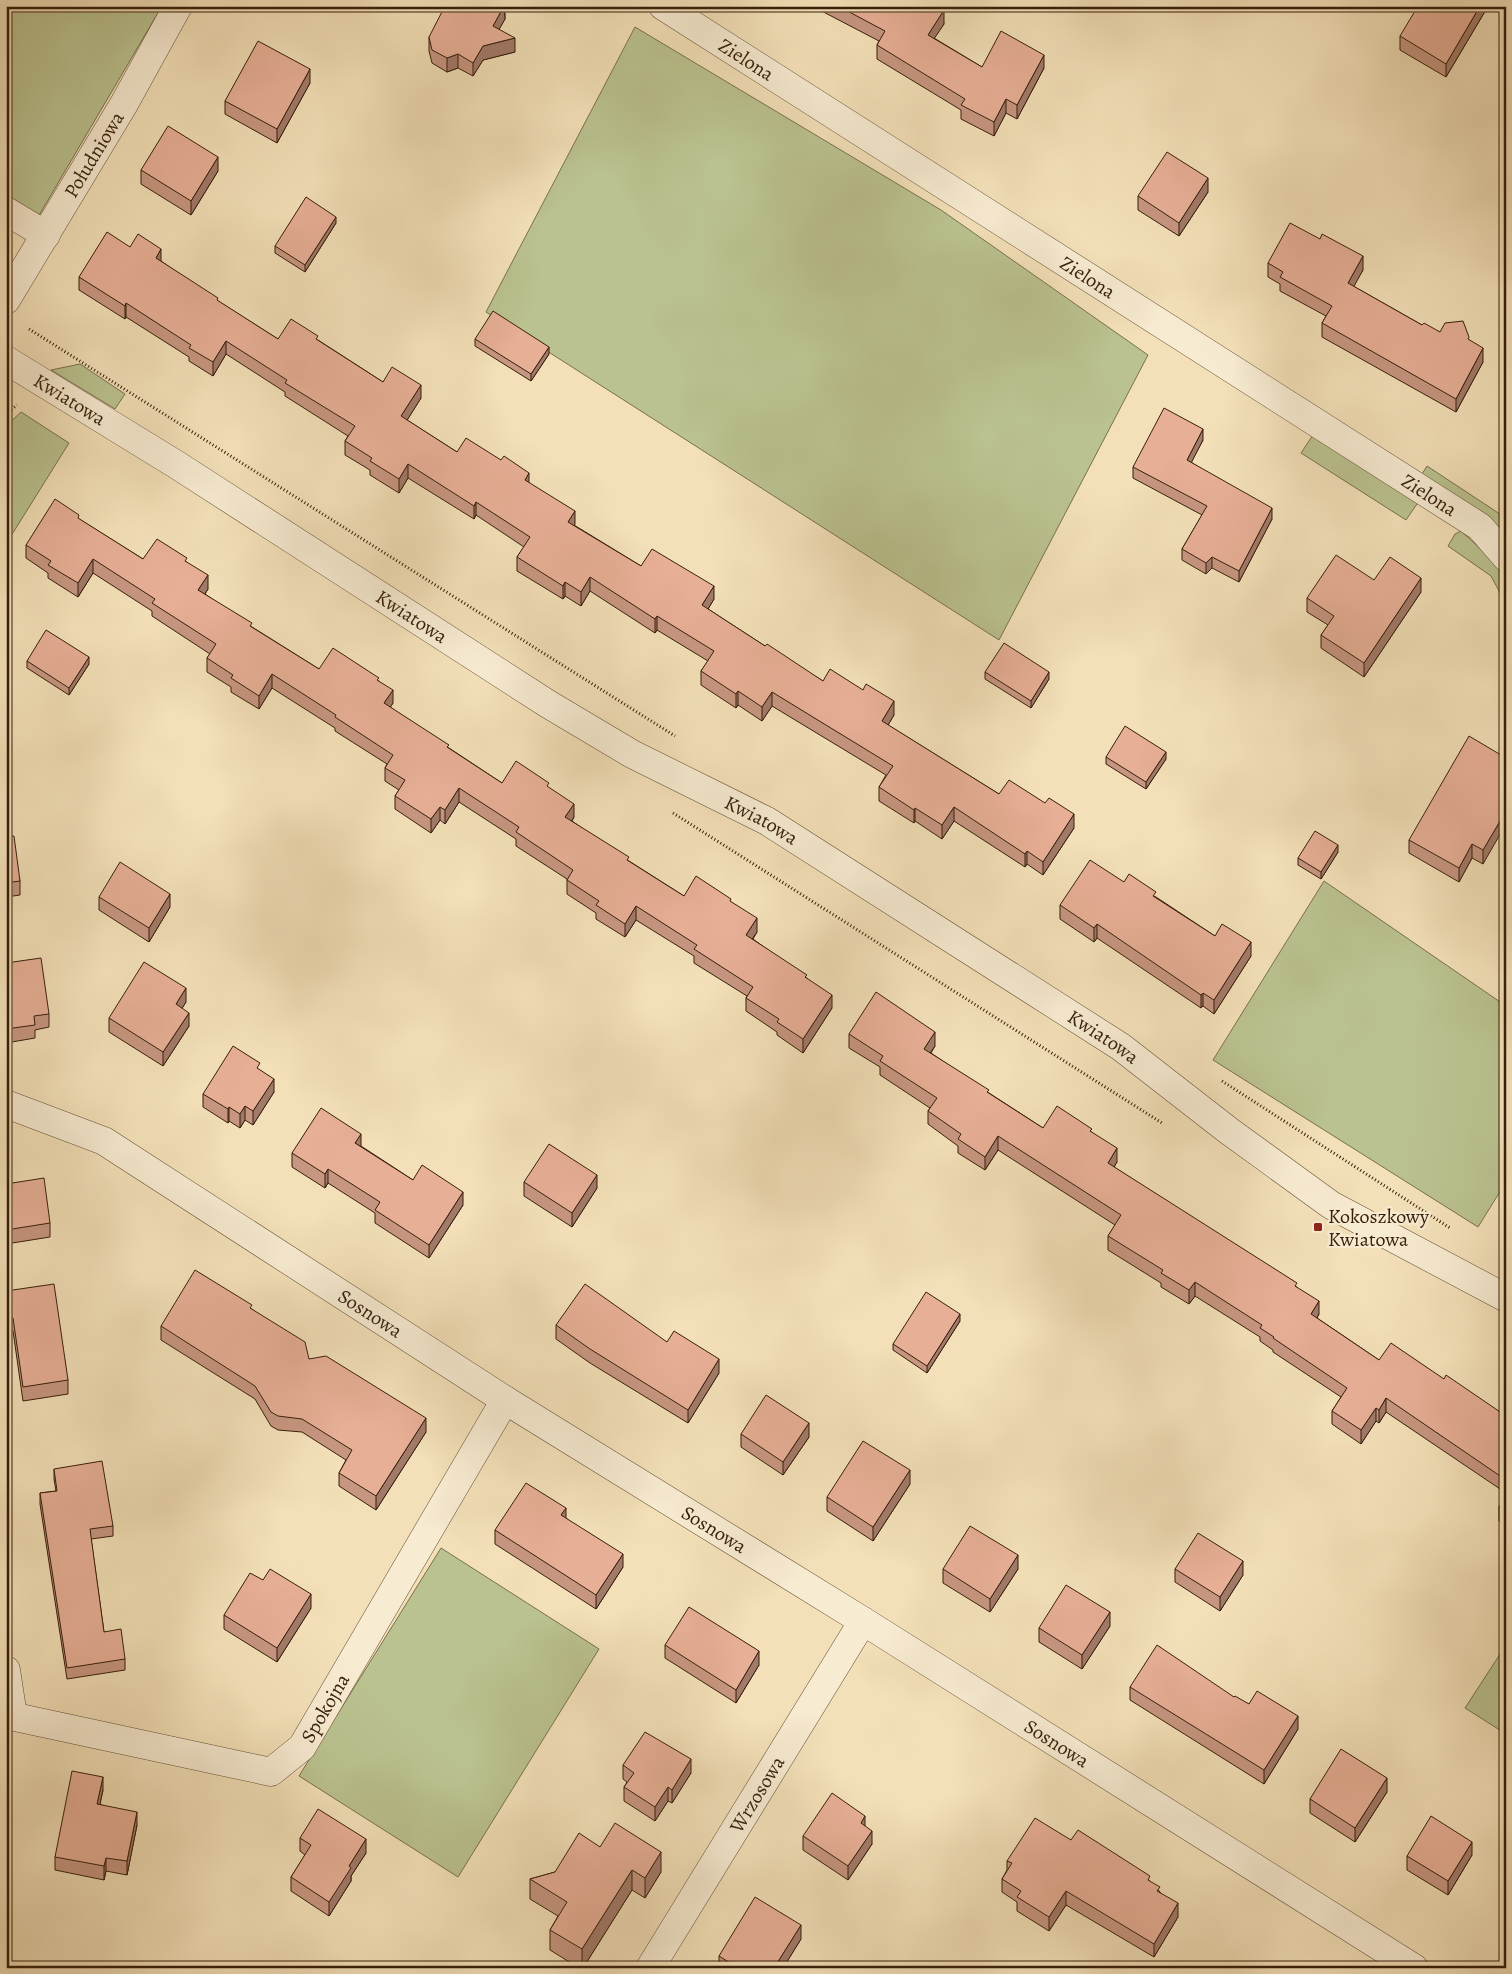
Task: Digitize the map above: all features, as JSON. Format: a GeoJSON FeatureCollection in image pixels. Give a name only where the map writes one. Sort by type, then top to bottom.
{"type":"FeatureCollection","features":[{"type":"Feature","properties":{"kind":"street","name":"Południowa"},"geometry":{"type":"LineString","coordinates":[[6,300],[124,104],[178,6]]}},
{"type":"Feature","properties":{"kind":"street","name":"Zielona"},"geometry":{"type":"LineString","coordinates":[[662,6],[1480,528],[1506,556]]}},
{"type":"Feature","properties":{"kind":"street"},"geometry":{"type":"LineString","coordinates":[[6,211],[46,235]]}},
{"type":"Feature","properties":{"kind":"street","name":"Kwiatowa"},"geometry":{"type":"LineString","coordinates":[[6,360],[177,465],[548,704],[632,754],[767,821],[1121,1047],[1331,1205],[1506,1298]]}},
{"type":"Feature","properties":{"kind":"street","name":"Sosnowa"},"geometry":{"type":"LineString","coordinates":[[6,1104],[104,1141],[505,1400],[863,1621],[1414,1968]]}},
{"type":"Feature","properties":{"kind":"street","name":"Spokojna"},"geometry":{"type":"LineString","coordinates":[[10,1716],[271,1772],[302,1747],[505,1400]]}},
{"type":"Feature","properties":{"kind":"street","name":"Wrzosowa"},"geometry":{"type":"LineString","coordinates":[[650,1968],[863,1621]]}},
{"type":"Feature","properties":{"kind":"street"},"geometry":{"type":"LineString","coordinates":[[6,1670],[10,1716]]}},
{"type":"Feature","properties":{"kind":"path"},"geometry":{"type":"LineString","coordinates":[[6,414],[22,400]]}},
{"type":"Feature","properties":{"kind":"path"},"geometry":{"type":"LineString","coordinates":[[670,811],[1169,1128]]}},
{"type":"Feature","properties":{"kind":"green space"},"geometry":{"type":"Polygon","coordinates":[[[6,6],[162,6],[38,217],[6,195],[6,6]]]}},
{"type":"Feature","properties":{"kind":"green space"},"geometry":{"type":"Polygon","coordinates":[[[635,27],[941,210],[1148,355],[999,640],[486,312],[635,27]]]}},
{"type":"Feature","properties":{"kind":"green space"},"geometry":{"type":"Polygon","coordinates":[[[80,364],[125,394],[115,409],[51,370],[80,364]]]}},
{"type":"Feature","properties":{"kind":"green space"},"geometry":{"type":"Polygon","coordinates":[[[21,412],[69,443],[6,544],[6,426],[21,412]]]}},
{"type":"Feature","properties":{"kind":"green space"},"geometry":{"type":"Polygon","coordinates":[[[1315,432],[1419,501],[1406,520],[1301,453],[1315,432]]]}},
{"type":"Feature","properties":{"kind":"green space"},"geometry":{"type":"Polygon","coordinates":[[[1427,466],[1506,518],[1506,537],[1422,474],[1427,466]]]}},
{"type":"Feature","properties":{"kind":"green space"},"geometry":{"type":"Polygon","coordinates":[[[1461,531],[1493,560],[1506,579],[1506,604],[1491,576],[1448,546],[1455,534],[1461,531]]]}},
{"type":"Feature","properties":{"kind":"green space"},"geometry":{"type":"Polygon","coordinates":[[[1324,881],[1506,1006],[1506,1182],[1478,1227],[1213,1060],[1324,881]]]}},
{"type":"Feature","properties":{"kind":"green space"},"geometry":{"type":"Polygon","coordinates":[[[441,1548],[599,1649],[458,1877],[299,1776],[441,1548]]]}},
{"type":"Feature","properties":{"kind":"green space"},"geometry":{"type":"Polygon","coordinates":[[[1506,1645],[1506,1734],[1465,1708],[1506,1645]]]}},
{"type":"Feature","properties":{"kind":"building"},"geometry":{"type":"Polygon","coordinates":[[[445,6],[504,6],[493,26],[515,38],[483,46],[473,63],[458,54],[447,58],[432,50],[429,37],[445,6]]]}},
{"type":"Feature","properties":{"kind":"building"},"geometry":{"type":"Polygon","coordinates":[[[838,6],[938,6],[944,10],[928,35],[982,67],[1001,31],[1044,55],[1017,105],[1006,99],[994,122],[961,105],[965,99],[877,45],[885,31],[838,6]]]}},
{"type":"Feature","properties":{"kind":"building"},"geometry":{"type":"Polygon","coordinates":[[[1418,6],[1480,6],[1446,64],[1400,36],[1418,6]]]}},
{"type":"Feature","properties":{"kind":"building"},"geometry":{"type":"Polygon","coordinates":[[[258,41],[310,69],[277,129],[225,101],[258,41]]]}},
{"type":"Feature","properties":{"kind":"building"},"geometry":{"type":"Polygon","coordinates":[[[168,126],[218,157],[191,201],[141,170],[168,126]]]}},
{"type":"Feature","properties":{"kind":"building"},"geometry":{"type":"Polygon","coordinates":[[[1167,152],[1208,178],[1179,223],[1138,196],[1167,152]]]}},
{"type":"Feature","properties":{"kind":"building"},"geometry":{"type":"Polygon","coordinates":[[[306,197],[336,217],[305,265],[275,246],[306,197]]]}},
{"type":"Feature","properties":{"kind":"building"},"geometry":{"type":"Polygon","coordinates":[[[1290,223],[1320,239],[1322,234],[1363,256],[1348,283],[1422,325],[1424,323],[1440,332],[1445,323],[1463,321],[1468,339],[1483,348],[1456,399],[1322,323],[1332,306],[1280,277],[1283,272],[1268,263],[1290,223]]]}},
{"type":"Feature","properties":{"kind":"building"},"geometry":{"type":"Polygon","coordinates":[[[107,232],[130,247],[138,234],[161,249],[156,258],[278,339],[291,319],[318,336],[316,339],[383,382],[392,367],[421,385],[401,416],[457,452],[466,438],[501,460],[504,456],[529,473],[525,480],[575,511],[568,522],[641,566],[652,549],[714,586],[702,605],[765,646],[767,644],[823,681],[830,669],[863,690],[866,684],[894,701],[882,721],[999,794],[1009,780],[1045,803],[1049,798],[1074,814],[1043,862],[1027,851],[1025,854],[954,807],[942,825],[915,808],[914,810],[879,787],[893,766],[772,692],[762,707],[738,691],[736,694],[701,671],[714,651],[657,616],[655,619],[590,577],[581,592],[565,582],[563,586],[517,557],[530,537],[476,502],[474,506],[408,464],[399,479],[370,461],[372,458],[345,441],[355,426],[285,383],[287,380],[226,341],[213,362],[189,348],[191,345],[126,303],[125,306],[79,277],[107,232]]]}},
{"type":"Feature","properties":{"kind":"building"},"geometry":{"type":"Polygon","coordinates":[[[493,311],[549,347],[531,374],[475,339],[493,311]]]}},
{"type":"Feature","properties":{"kind":"building"},"geometry":{"type":"Polygon","coordinates":[[[1164,408],[1203,429],[1187,460],[1272,508],[1239,571],[1212,557],[1206,563],[1182,549],[1207,506],[1133,467],[1164,408]]]}},
{"type":"Feature","properties":{"kind":"building"},"geometry":{"type":"Polygon","coordinates":[[[55,499],[79,515],[78,518],[143,559],[157,539],[187,558],[185,561],[208,575],[198,590],[252,623],[250,626],[319,669],[333,648],[379,678],[377,680],[393,690],[384,703],[449,745],[447,747],[502,783],[516,761],[549,783],[547,786],[574,804],[565,817],[629,857],[627,860],[684,896],[696,876],[731,899],[730,901],[757,918],[746,935],[807,975],[805,977],[832,995],[803,1039],[777,1022],[779,1019],[746,998],[753,987],[694,949],[697,945],[636,906],[625,924],[596,905],[599,901],[567,880],[573,870],[516,832],[519,827],[459,788],[445,810],[440,807],[431,819],[395,796],[405,780],[385,768],[393,755],[335,717],[336,715],[272,674],[259,696],[231,678],[233,675],[207,658],[216,644],[152,603],[155,599],[93,559],[78,583],[48,565],[51,561],[26,545],[55,499]]]}},
{"type":"Feature","properties":{"kind":"building"},"geometry":{"type":"Polygon","coordinates":[[[1336,555],[1374,580],[1390,557],[1421,578],[1364,663],[1321,635],[1334,616],[1307,598],[1336,555]]]}},
{"type":"Feature","properties":{"kind":"building"},"geometry":{"type":"Polygon","coordinates":[[[46,630],[89,657],[69,688],[27,661],[46,630]]]}},
{"type":"Feature","properties":{"kind":"building"},"geometry":{"type":"Polygon","coordinates":[[[1004,643],[1049,672],[1031,701],[985,672],[1004,643]]]}},
{"type":"Feature","properties":{"kind":"building"},"geometry":{"type":"Polygon","coordinates":[[[1125,726],[1166,752],[1146,782],[1106,757],[1125,726]]]}},
{"type":"Feature","properties":{"kind":"building"},"geometry":{"type":"Polygon","coordinates":[[[1469,736],[1506,758],[1506,811],[1483,850],[1472,844],[1459,868],[1409,840],[1469,736]]]}},
{"type":"Feature","properties":{"kind":"building"},"geometry":{"type":"Polygon","coordinates":[[[1315,831],[1338,845],[1321,872],[1298,858],[1315,831]]]}},
{"type":"Feature","properties":{"kind":"building"},"geometry":{"type":"Polygon","coordinates":[[[14,836],[20,881],[6,883],[6,837],[14,836]]]}},
{"type":"Feature","properties":{"kind":"building"},"geometry":{"type":"Polygon","coordinates":[[[1090,860],[1124,882],[1129,874],[1156,892],[1153,896],[1215,936],[1222,924],[1251,942],[1214,1000],[1203,993],[1201,995],[1097,924],[1094,928],[1060,905],[1090,860]]]}},
{"type":"Feature","properties":{"kind":"building"},"geometry":{"type":"Polygon","coordinates":[[[120,862],[170,894],[149,928],[99,897],[120,862]]]}},
{"type":"Feature","properties":{"kind":"building"},"geometry":{"type":"Polygon","coordinates":[[[41,958],[49,1014],[34,1016],[35,1025],[6,1029],[6,963],[41,958]]]}},
{"type":"Feature","properties":{"kind":"building"},"geometry":{"type":"Polygon","coordinates":[[[144,962],[186,988],[176,1004],[189,1013],[163,1052],[109,1018],[144,962]]]}},
{"type":"Feature","properties":{"kind":"building"},"geometry":{"type":"Polygon","coordinates":[[[876,992],[935,1032],[924,1049],[989,1090],[987,1092],[1043,1128],[1057,1106],[1092,1129],[1090,1131],[1117,1148],[1108,1163],[1297,1283],[1295,1286],[1319,1301],[1311,1314],[1379,1360],[1391,1343],[1444,1379],[1446,1375],[1506,1416],[1506,1480],[1386,1398],[1379,1410],[1376,1408],[1361,1430],[1332,1411],[1347,1388],[1273,1338],[1260,1328],[1262,1325],[1195,1282],[1189,1290],[1161,1273],[1163,1270],[1108,1236],[1121,1215],[998,1136],[985,1157],[958,1139],[961,1134],[928,1111],[937,1098],[880,1061],[883,1056],[849,1034],[876,992]]]}},
{"type":"Feature","properties":{"kind":"building"},"geometry":{"type":"Polygon","coordinates":[[[233,1046],[260,1063],[257,1068],[274,1079],[253,1111],[245,1106],[240,1114],[203,1094],[233,1046]]]}},
{"type":"Feature","properties":{"kind":"building"},"geometry":{"type":"Polygon","coordinates":[[[321,1108],[361,1134],[355,1143],[413,1180],[422,1165],[463,1192],[429,1245],[375,1210],[380,1202],[328,1169],[325,1174],[292,1153],[321,1108]]]}},
{"type":"Feature","properties":{"kind":"building"},"geometry":{"type":"Polygon","coordinates":[[[549,1144],[597,1175],[572,1213],[524,1182],[549,1144]]]}},
{"type":"Feature","properties":{"kind":"building"},"geometry":{"type":"Polygon","coordinates":[[[44,1178],[50,1223],[6,1230],[6,1184],[44,1178]]]}},
{"type":"Feature","properties":{"kind":"building"},"geometry":{"type":"Polygon","coordinates":[[[195,1270],[252,1305],[250,1308],[305,1342],[309,1359],[326,1356],[426,1418],[376,1496],[339,1473],[352,1450],[302,1419],[278,1416],[271,1412],[255,1386],[161,1326],[195,1270]]]}},
{"type":"Feature","properties":{"kind":"building"},"geometry":{"type":"Polygon","coordinates":[[[54,1284],[68,1380],[23,1387],[13,1318],[6,1319],[6,1291],[54,1284]]]}},
{"type":"Feature","properties":{"kind":"building"},"geometry":{"type":"Polygon","coordinates":[[[585,1284],[667,1342],[674,1331],[719,1359],[688,1410],[590,1349],[556,1325],[585,1284]]]}},
{"type":"Feature","properties":{"kind":"building"},"geometry":{"type":"Polygon","coordinates":[[[926,1292],[960,1314],[927,1366],[893,1344],[926,1292]]]}},
{"type":"Feature","properties":{"kind":"building"},"geometry":{"type":"Polygon","coordinates":[[[766,1395],[809,1423],[783,1462],[741,1434],[766,1395]]]}},
{"type":"Feature","properties":{"kind":"building"},"geometry":{"type":"Polygon","coordinates":[[[863,1441],[910,1470],[873,1527],[827,1497],[863,1441]]]}},
{"type":"Feature","properties":{"kind":"building"},"geometry":{"type":"Polygon","coordinates":[[[102,1461],[113,1526],[90,1529],[104,1632],[121,1629],[125,1659],[67,1668],[40,1493],[57,1491],[54,1469],[102,1461]]]}},
{"type":"Feature","properties":{"kind":"building"},"geometry":{"type":"Polygon","coordinates":[[[526,1483],[566,1508],[561,1515],[623,1554],[596,1595],[495,1530],[526,1483]]]}},
{"type":"Feature","properties":{"kind":"building"},"geometry":{"type":"Polygon","coordinates":[[[1506,1496],[1506,1512],[1499,1507],[1506,1496]]]}},
{"type":"Feature","properties":{"kind":"building"},"geometry":{"type":"Polygon","coordinates":[[[970,1526],[1018,1555],[990,1599],[943,1569],[970,1526]]]}},
{"type":"Feature","properties":{"kind":"building"},"geometry":{"type":"Polygon","coordinates":[[[1198,1533],[1243,1561],[1220,1597],[1175,1569],[1198,1533]]]}},
{"type":"Feature","properties":{"kind":"building"},"geometry":{"type":"Polygon","coordinates":[[[270,1569],[311,1594],[277,1648],[224,1615],[250,1573],[263,1580],[270,1569]]]}},
{"type":"Feature","properties":{"kind":"building"},"geometry":{"type":"Polygon","coordinates":[[[1066,1585],[1110,1612],[1082,1655],[1039,1628],[1066,1585]]]}},
{"type":"Feature","properties":{"kind":"building"},"geometry":{"type":"Polygon","coordinates":[[[689,1607],[759,1651],[736,1690],[665,1645],[689,1607]]]}},
{"type":"Feature","properties":{"kind":"building"},"geometry":{"type":"Polygon","coordinates":[[[1157,1645],[1234,1697],[1249,1704],[1257,1691],[1298,1716],[1264,1770],[1130,1687],[1157,1645]]]}},
{"type":"Feature","properties":{"kind":"building"},"geometry":{"type":"Polygon","coordinates":[[[645,1732],[691,1759],[672,1790],[668,1787],[655,1807],[624,1787],[634,1773],[623,1765],[645,1732]]]}},
{"type":"Feature","properties":{"kind":"building"},"geometry":{"type":"Polygon","coordinates":[[[1341,1749],[1387,1778],[1355,1828],[1310,1799],[1341,1749]]]}},
{"type":"Feature","properties":{"kind":"building"},"geometry":{"type":"Polygon","coordinates":[[[72,1771],[103,1777],[97,1804],[137,1812],[127,1861],[106,1858],[104,1866],[55,1857],[72,1771]]]}},
{"type":"Feature","properties":{"kind":"building"},"geometry":{"type":"Polygon","coordinates":[[[832,1793],[865,1816],[861,1823],[872,1831],[848,1866],[803,1836],[832,1793]]]}},
{"type":"Feature","properties":{"kind":"building"},"geometry":{"type":"Polygon","coordinates":[[[318,1809],[366,1839],[349,1866],[351,1868],[329,1902],[291,1877],[311,1845],[300,1838],[318,1809]]]}},
{"type":"Feature","properties":{"kind":"building"},"geometry":{"type":"Polygon","coordinates":[[[1431,1816],[1472,1842],[1448,1881],[1407,1856],[1431,1816]]]}},
{"type":"Feature","properties":{"kind":"building"},"geometry":{"type":"Polygon","coordinates":[[[1035,1818],[1071,1840],[1078,1830],[1150,1876],[1148,1880],[1160,1887],[1157,1891],[1178,1903],[1154,1944],[1066,1891],[1049,1917],[1017,1897],[1021,1891],[1002,1879],[1012,1863],[1007,1861],[1035,1818]]]}},
{"type":"Feature","properties":{"kind":"building"},"geometry":{"type":"Polygon","coordinates":[[[615,1823],[661,1852],[645,1878],[632,1870],[582,1949],[550,1930],[567,1902],[530,1879],[555,1872],[579,1833],[600,1847],[615,1823]]]}},
{"type":"Feature","properties":{"kind":"building"},"geometry":{"type":"Polygon","coordinates":[[[755,1897],[801,1925],[774,1968],[738,1968],[719,1956],[755,1897]]]}},
{"type":"Feature","properties":{"kind":"place","name":"Kokoszkowy Kwiatowa"},"geometry":{"type":"Point","coordinates":[1318,1227]}}]}
